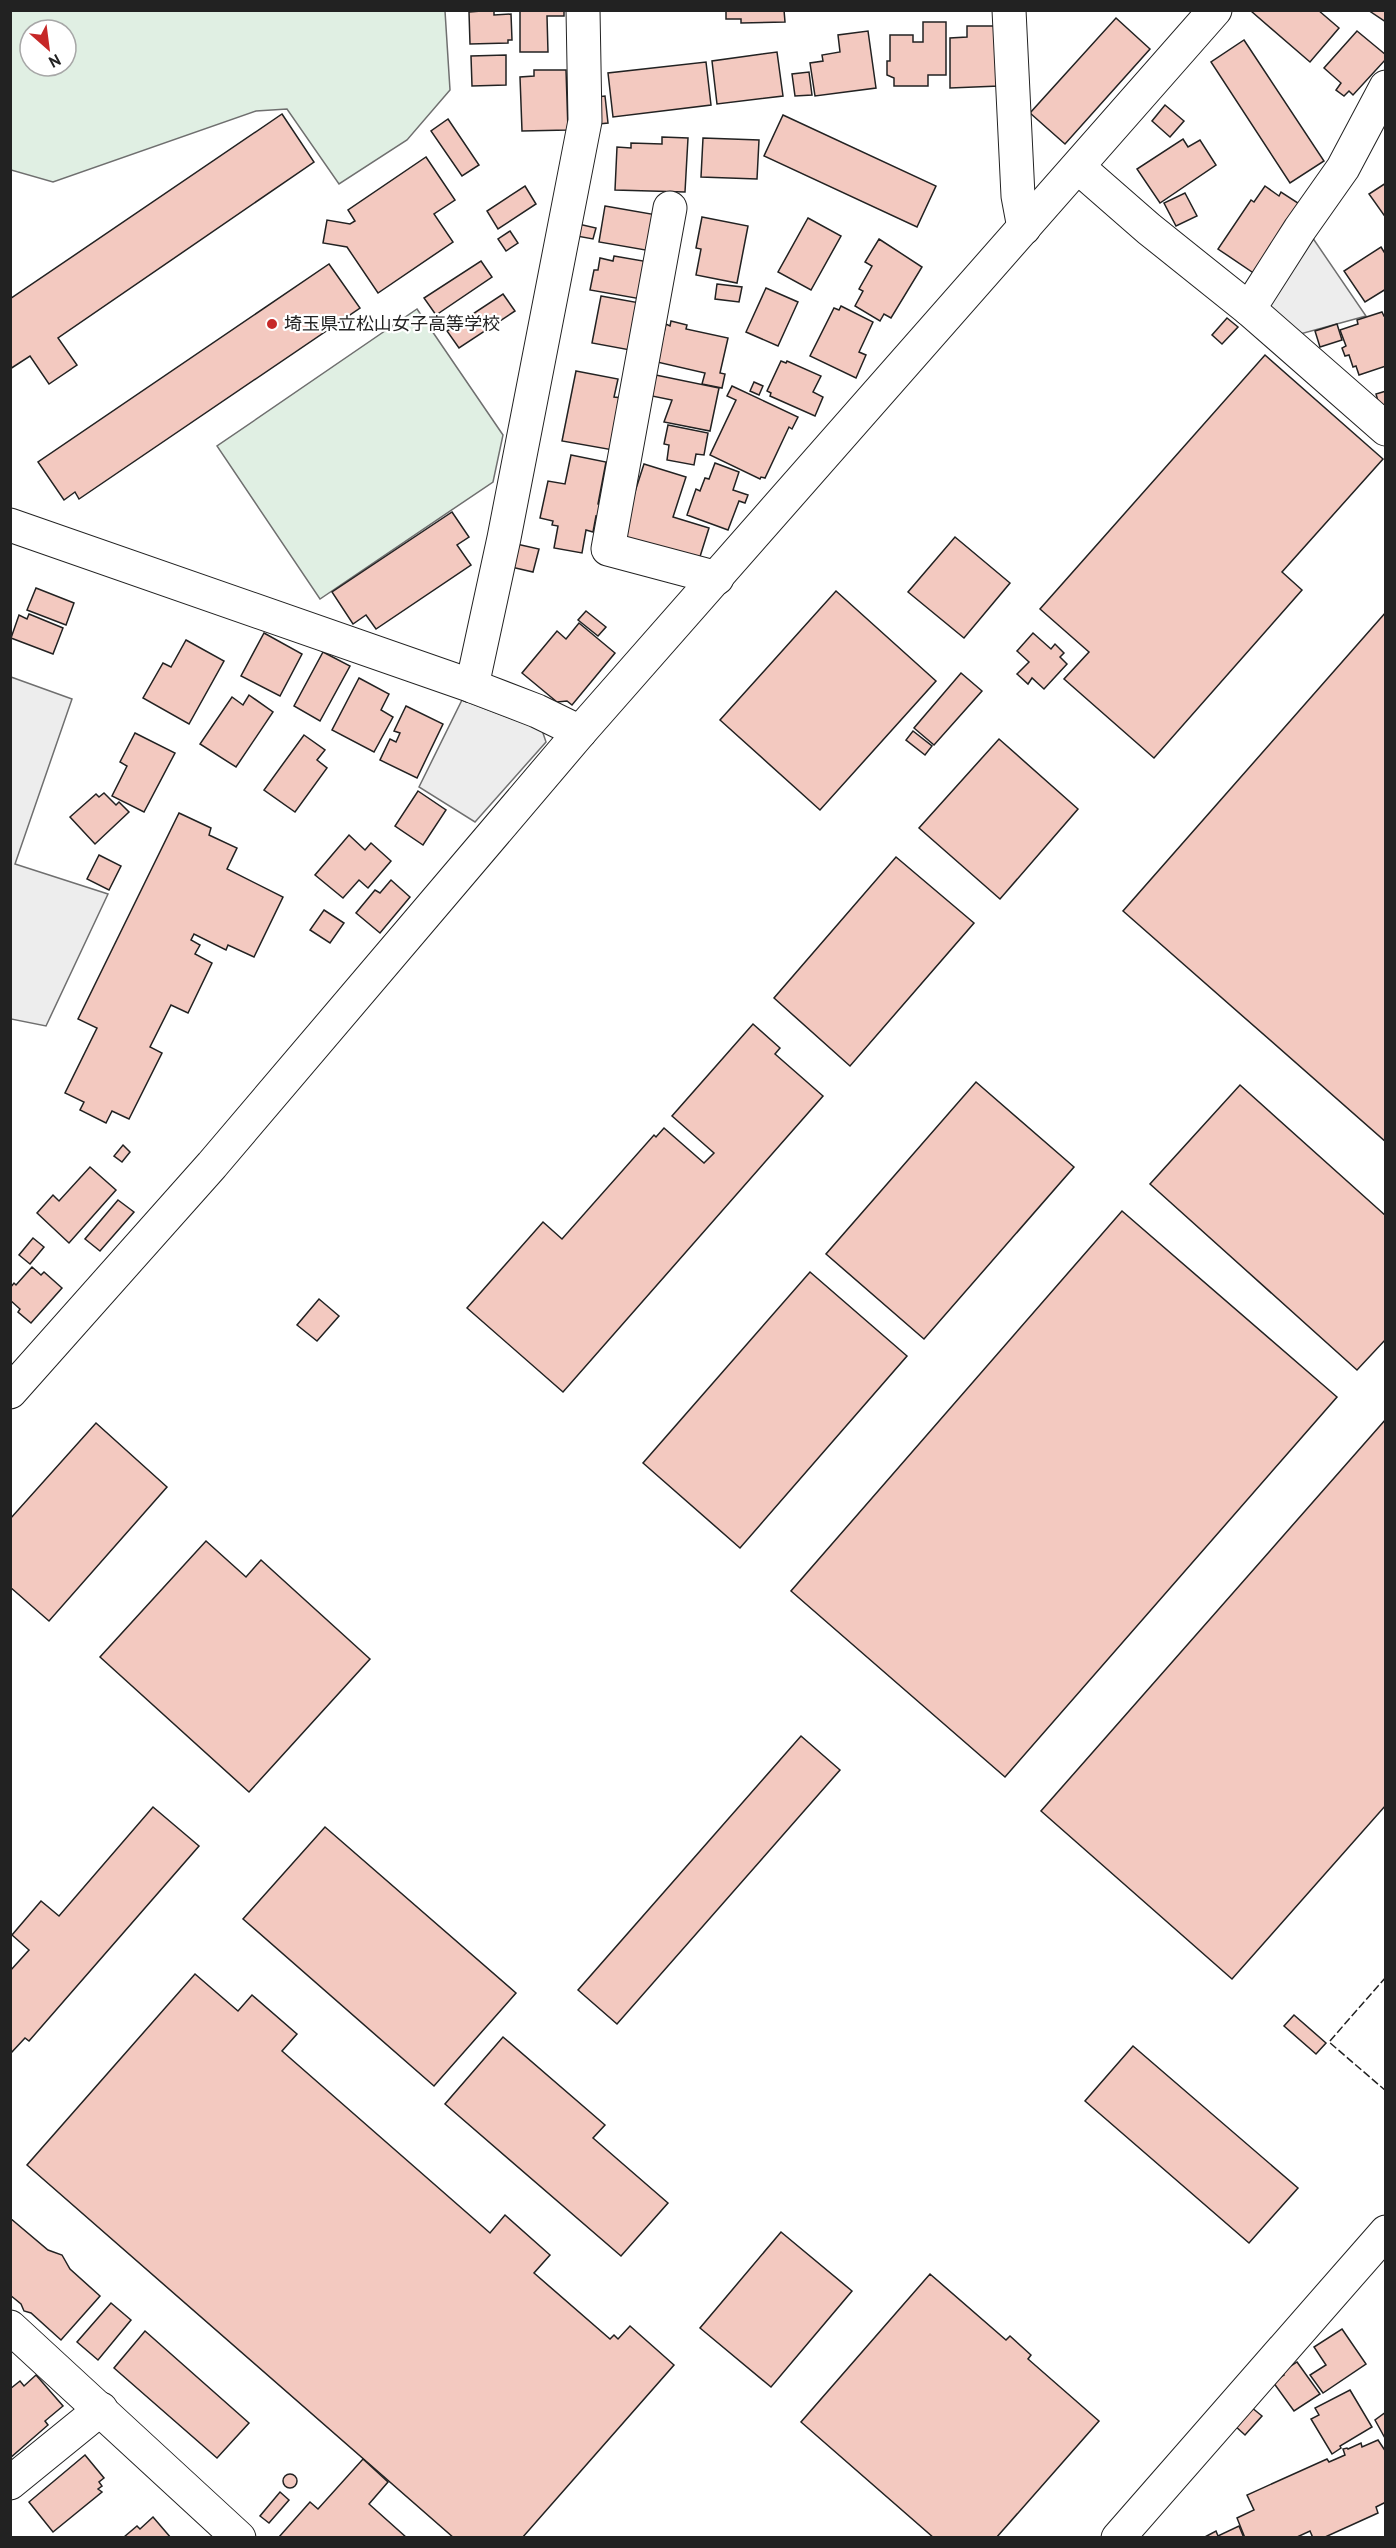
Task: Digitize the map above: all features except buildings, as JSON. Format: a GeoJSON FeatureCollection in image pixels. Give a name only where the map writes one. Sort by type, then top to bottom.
{"type":"FeatureCollection","features":[{"type":"Feature","properties":{"kind":"street"},"geometry":{"type":"LineString","coordinates":[[472,686],[504,538],[585,121],[583,10]]}},
{"type":"Feature","properties":{"kind":"street"},"geometry":{"type":"LineString","coordinates":[[1009,10],[1018,196],[1024,228]]}},
{"type":"Feature","properties":{"kind":"street"},"geometry":{"type":"LineString","coordinates":[[10,1392],[212,1165],[580,732],[1215,10]]}},
{"type":"Feature","properties":{"kind":"street"},"geometry":{"type":"LineString","coordinates":[[1249,309],[1300,229],[1343,168],[1386,87]]}},
{"type":"Feature","properties":{"kind":"street"},"geometry":{"type":"LineString","coordinates":[[1078,166],[1149,229],[1249,309],[1386,429]]}},
{"type":"Feature","properties":{"kind":"street"},"geometry":{"type":"LineString","coordinates":[[670,207],[608,549],[717,578]]}},
{"type":"Feature","properties":{"kind":"street"},"geometry":{"type":"LineString","coordinates":[[10,525],[472,686],[537,711],[580,732]]}},
{"type":"Feature","properties":{"kind":"street"},"geometry":{"type":"LineString","coordinates":[[1118,2538],[1386,2232]]}},
{"type":"Feature","properties":{"kind":"street"},"geometry":{"type":"LineString","coordinates":[[10,2327],[239,2538]]}},
{"type":"Feature","properties":{"kind":"street"},"geometry":{"type":"LineString","coordinates":[[10,2483],[101,2409]]}},
{"type":"Feature","properties":{"kind":"green space"},"geometry":{"type":"Polygon","coordinates":[[[10,11],[445,11],[450,90],[407,140],[339,184],[287,109],[256,111],[53,182],[11,170],[10,11]]]}},
{"type":"Feature","properties":{"kind":"green space"},"geometry":{"type":"Polygon","coordinates":[[[417,309],[503,435],[493,482],[320,599],[217,446],[417,309]]]}},
{"type":"Feature","properties":{"kind":"shaded area"},"geometry":{"type":"Polygon","coordinates":[[[1310,234],[1366,316],[1293,336],[1263,305],[1310,234]]]}},
{"type":"Feature","properties":{"kind":"shaded area"},"geometry":{"type":"Polygon","coordinates":[[[11,677],[72,699],[15,864],[108,894],[46,1026],[11,1019],[11,677]]]}},
{"type":"Feature","properties":{"kind":"shaded area"},"geometry":{"type":"Polygon","coordinates":[[[462,700],[542,730],[546,742],[475,822],[419,787],[462,700]]]}},
{"type":"Feature","properties":{"kind":"fence"},"geometry":{"type":"LineString","coordinates":[[1386,1977],[1329,2042],[1386,2091]]}},
{"type":"Feature","properties":{"kind":"place","name":"埼玉県立松山女子高等学校"},"geometry":{"type":"Point","coordinates":[272,324]}}]}
